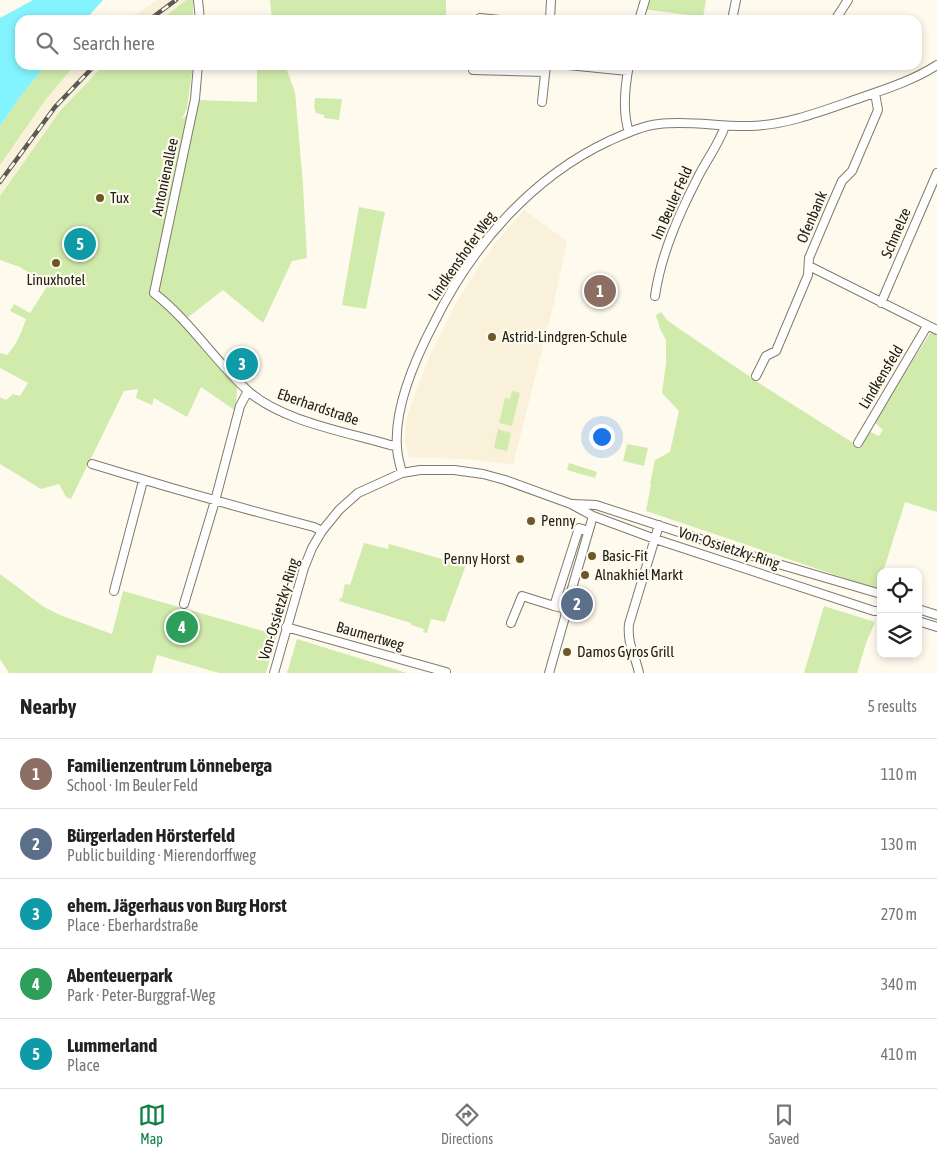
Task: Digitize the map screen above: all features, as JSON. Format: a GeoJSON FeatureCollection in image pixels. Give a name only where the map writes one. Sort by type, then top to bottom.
{"type":"FeatureCollection","features":[{"type":"Feature","properties":{"kind":"street"},"geometry":{"type":"LineString","coordinates":[[198,0],[200,15]]}},
{"type":"Feature","properties":{"kind":"street"},"geometry":{"type":"LineString","coordinates":[[550,15],[551,0]]}},
{"type":"Feature","properties":{"kind":"street"},"geometry":{"type":"LineString","coordinates":[[640,15],[645,0]]}},
{"type":"Feature","properties":{"kind":"street"},"geometry":{"type":"LineString","coordinates":[[733,15],[736,0]]}},
{"type":"Feature","properties":{"kind":"street"},"geometry":{"type":"LineString","coordinates":[[838,15],[848,0]]}},
{"type":"Feature","properties":{"kind":"street","name":"Lindkenshofer Weg"},"geometry":{"type":"LineString","coordinates":[[402,473],[396,446],[399,413],[419,353],[441,309],[478,252],[508,215],[543,183],[581,156],[629,132],[658,124],[676,122],[725,126],[762,125],[788,121],[875,92],[922,74],[937,65]]}},
{"type":"Feature","properties":{"kind":"street","name":"Antonienallee"},"geometry":{"type":"LineString","coordinates":[[154,293],[195,99],[198,70]]}},
{"type":"Feature","properties":{"kind":"street"},"geometry":{"type":"LineString","coordinates":[[542,102],[545,70]]}},
{"type":"Feature","properties":{"kind":"street"},"geometry":{"type":"LineString","coordinates":[[628,70],[625,122],[629,132]]}},
{"type":"Feature","properties":{"kind":"street","name":"Ofenbank"},"geometry":{"type":"LineString","coordinates":[[756,376],[766,356],[776,351],[808,275],[809,258],[842,181],[852,171],[878,110],[875,92]]}},
{"type":"Feature","properties":{"kind":"street","name":"Im Beuler Feld"},"geometry":{"type":"LineString","coordinates":[[655,296],[663,259],[683,207],[704,164],[721,139],[725,126]]}},
{"type":"Feature","properties":{"kind":"street","name":"Schmelze"},"geometry":{"type":"LineString","coordinates":[[881,303],[937,173]]}},
{"type":"Feature","properties":{"kind":"street"},"geometry":{"type":"LineString","coordinates":[[809,266],[937,330]]}},
{"type":"Feature","properties":{"kind":"street","name":"Eberhardstraße"},"geometry":{"type":"LineString","coordinates":[[154,293],[177,314],[248,391],[268,405],[290,416],[390,446],[396,446]]}},
{"type":"Feature","properties":{"kind":"street","name":"Lindkensfeld"},"geometry":{"type":"LineString","coordinates":[[858,443],[928,326]]}},
{"type":"Feature","properties":{"kind":"street"},"geometry":{"type":"LineString","coordinates":[[184,604],[215,501],[240,406],[248,391]]}},
{"type":"Feature","properties":{"kind":"street"},"geometry":{"type":"LineString","coordinates":[[92,464],[143,481],[314,527],[322,532]]}},
{"type":"Feature","properties":{"kind":"street","name":"Von-Ossietzky-Ring"},"geometry":{"type":"LineString","coordinates":[[274,673],[304,568],[312,548],[339,510],[358,493],[402,473],[439,469],[483,474],[505,480],[571,504],[593,516],[655,539],[877,611]]}},
{"type":"Feature","properties":{"kind":"street"},"geometry":{"type":"LineString","coordinates":[[114,592],[143,481]]}},
{"type":"Feature","properties":{"kind":"street","name":"Von-Ossietzky-Ring"},"geometry":{"type":"LineString","coordinates":[[571,504],[596,505],[768,561],[877,593]]}},
{"type":"Feature","properties":{"kind":"street"},"geometry":{"type":"LineString","coordinates":[[549,673],[593,516]]}},
{"type":"Feature","properties":{"kind":"street"},"geometry":{"type":"LineString","coordinates":[[639,673],[628,638],[629,624],[659,525]]}},
{"type":"Feature","properties":{"kind":"street"},"geometry":{"type":"LineString","coordinates":[[554,606],[579,528],[588,531]]}},
{"type":"Feature","properties":{"kind":"street"},"geometry":{"type":"LineString","coordinates":[[511,623],[522,596],[566,609]]}},
{"type":"Feature","properties":{"kind":"street"},"geometry":{"type":"LineString","coordinates":[[922,610],[937,615]]}},
{"type":"Feature","properties":{"kind":"street"},"geometry":{"type":"LineString","coordinates":[[922,622],[937,627]]}},
{"type":"Feature","properties":{"kind":"street","name":"Baumertweg"},"geometry":{"type":"LineString","coordinates":[[286,627],[446,672]]}},
{"type":"Feature","properties":{"kind":"shaded area"},"geometry":{"type":"Polygon","coordinates":[[[157,0],[186,0],[167,15],[134,15],[157,0]]]}},
{"type":"Feature","properties":{"kind":"shaded area"},"geometry":{"type":"Polygon","coordinates":[[[71,70],[99,70],[60,111],[0,196],[0,165],[46,99],[71,70]]]}},
{"type":"Feature","properties":{"kind":"shaded area","name":"Astrid-Lindgren-Schule"},"geometry":{"type":"Polygon","coordinates":[[[524,210],[567,241],[554,303],[513,465],[466,459],[409,457],[405,441],[406,421],[429,358],[455,305],[480,265],[498,240],[524,210]]]}},
{"type":"Feature","properties":{"kind":"green space"},"geometry":{"type":"Polygon","coordinates":[[[186,0],[193,0],[193,15],[167,15],[186,0]]]}},
{"type":"Feature","properties":{"kind":"green space"},"geometry":{"type":"Polygon","coordinates":[[[270,0],[446,0],[446,15],[272,15],[270,0]]]}},
{"type":"Feature","properties":{"kind":"green space"},"geometry":{"type":"Polygon","coordinates":[[[645,0],[706,0],[703,15],[688,15],[642,9],[645,0]]]}},
{"type":"Feature","properties":{"kind":"green space"},"geometry":{"type":"Polygon","coordinates":[[[42,70],[71,70],[46,99],[0,165],[0,126],[42,70]]]}},
{"type":"Feature","properties":{"kind":"green space"},"geometry":{"type":"Polygon","coordinates":[[[99,70],[192,70],[187,108],[182,119],[193,110],[198,100],[257,102],[257,70],[287,70],[295,92],[307,258],[292,261],[263,323],[223,290],[182,322],[237,385],[236,411],[201,387],[187,417],[154,398],[152,405],[136,398],[138,389],[124,391],[71,499],[66,497],[59,484],[41,489],[0,464],[0,397],[6,400],[13,394],[20,396],[28,383],[0,368],[0,353],[7,355],[18,338],[26,319],[10,311],[14,304],[30,313],[48,285],[20,267],[0,260],[0,196],[60,111],[99,70]]]}},
{"type":"Feature","properties":{"kind":"green space"},"geometry":{"type":"Polygon","coordinates":[[[315,98],[342,99],[339,120],[324,118],[324,115],[316,113],[314,107],[315,98]]]}},
{"type":"Feature","properties":{"kind":"green space"},"geometry":{"type":"Polygon","coordinates":[[[359,207],[385,212],[366,309],[342,305],[359,207]]]}},
{"type":"Feature","properties":{"kind":"green space"},"geometry":{"type":"Polygon","coordinates":[[[661,312],[668,321],[762,385],[858,446],[867,433],[870,432],[879,436],[883,430],[875,423],[876,416],[897,382],[899,389],[898,383],[931,332],[937,334],[937,512],[905,502],[884,568],[877,568],[877,589],[646,511],[655,460],[670,452],[679,411],[662,393],[666,363],[666,340],[656,315],[661,312]]]}},
{"type":"Feature","properties":{"kind":"green space"},"geometry":{"type":"Polygon","coordinates":[[[512,391],[520,393],[512,426],[499,423],[505,398],[510,399],[512,391]]]}},
{"type":"Feature","properties":{"kind":"green space"},"geometry":{"type":"Polygon","coordinates":[[[498,429],[511,433],[507,451],[494,448],[498,429]]]}},
{"type":"Feature","properties":{"kind":"green space"},"geometry":{"type":"Polygon","coordinates":[[[627,444],[648,448],[644,466],[623,461],[627,444]]]}},
{"type":"Feature","properties":{"kind":"green space"},"geometry":{"type":"Polygon","coordinates":[[[569,463],[597,472],[595,478],[567,470],[569,463]]]}},
{"type":"Feature","properties":{"kind":"green space"},"geometry":{"type":"Polygon","coordinates":[[[364,543],[388,549],[389,544],[442,559],[443,557],[467,562],[445,622],[431,619],[427,633],[423,632],[424,629],[411,625],[411,623],[339,601],[342,598],[345,584],[350,585],[364,543]]]}},
{"type":"Feature","properties":{"kind":"green space"},"geometry":{"type":"Polygon","coordinates":[[[0,574],[44,607],[60,615],[112,634],[123,591],[277,635],[266,673],[219,673],[157,655],[152,673],[9,673],[0,659],[0,574]]]}},
{"type":"Feature","properties":{"kind":"green space"},"geometry":{"type":"Polygon","coordinates":[[[824,606],[875,622],[857,673],[804,673],[824,606]]]}},
{"type":"Feature","properties":{"kind":"green space"},"geometry":{"type":"Polygon","coordinates":[[[297,639],[407,673],[287,673],[297,639]]]}},
{"type":"Feature","properties":{"kind":"water"},"geometry":{"type":"Polygon","coordinates":[[[33,0],[103,0],[90,15],[15,15],[15,70],[42,70],[0,126],[0,18],[33,0]]]}},
{"type":"Feature","properties":{"kind":"railway"},"geometry":{"type":"LineString","coordinates":[[156,15],[176,0]]}},
{"type":"Feature","properties":{"kind":"railway"},"geometry":{"type":"LineString","coordinates":[[0,182],[55,107],[90,70]]}},
{"type":"Feature","properties":{"kind":"place","name":"Tux"},"geometry":{"type":"Point","coordinates":[100,198]}},
{"type":"Feature","properties":{"kind":"place","name":"Lummerland"},"geometry":{"type":"Point","coordinates":[80,244]}},
{"type":"Feature","properties":{"kind":"place","name":"Linuxhotel"},"geometry":{"type":"Point","coordinates":[56,263]}},
{"type":"Feature","properties":{"kind":"place","name":"Familienzentrum Lönneberga"},"geometry":{"type":"Point","coordinates":[600,291]}},
{"type":"Feature","properties":{"kind":"place","name":"Astrid-Lindgren-Schule"},"geometry":{"type":"Point","coordinates":[492,337]}},
{"type":"Feature","properties":{"kind":"place","name":"ehem. Jägerhaus von Burg Horst"},"geometry":{"type":"Point","coordinates":[242,364]}},
{"type":"Feature","properties":{"kind":"place","name":"Penny"},"geometry":{"type":"Point","coordinates":[531,521]}},
{"type":"Feature","properties":{"kind":"place","name":"Basic-Fit"},"geometry":{"type":"Point","coordinates":[592,556]}},
{"type":"Feature","properties":{"kind":"place","name":"Penny Horst"},"geometry":{"type":"Point","coordinates":[520,559]}},
{"type":"Feature","properties":{"kind":"place","name":"Alnakhiel Markt"},"geometry":{"type":"Point","coordinates":[585,575]}},
{"type":"Feature","properties":{"kind":"place","name":"Bürgerladen Hörsterfeld"},"geometry":{"type":"Point","coordinates":[577,604]}},
{"type":"Feature","properties":{"kind":"place","name":"Abenteuerpark"},"geometry":{"type":"Point","coordinates":[182,627]}},
{"type":"Feature","properties":{"kind":"place","name":"Damos Gyros Grill"},"geometry":{"type":"Point","coordinates":[567,652]}}]}
